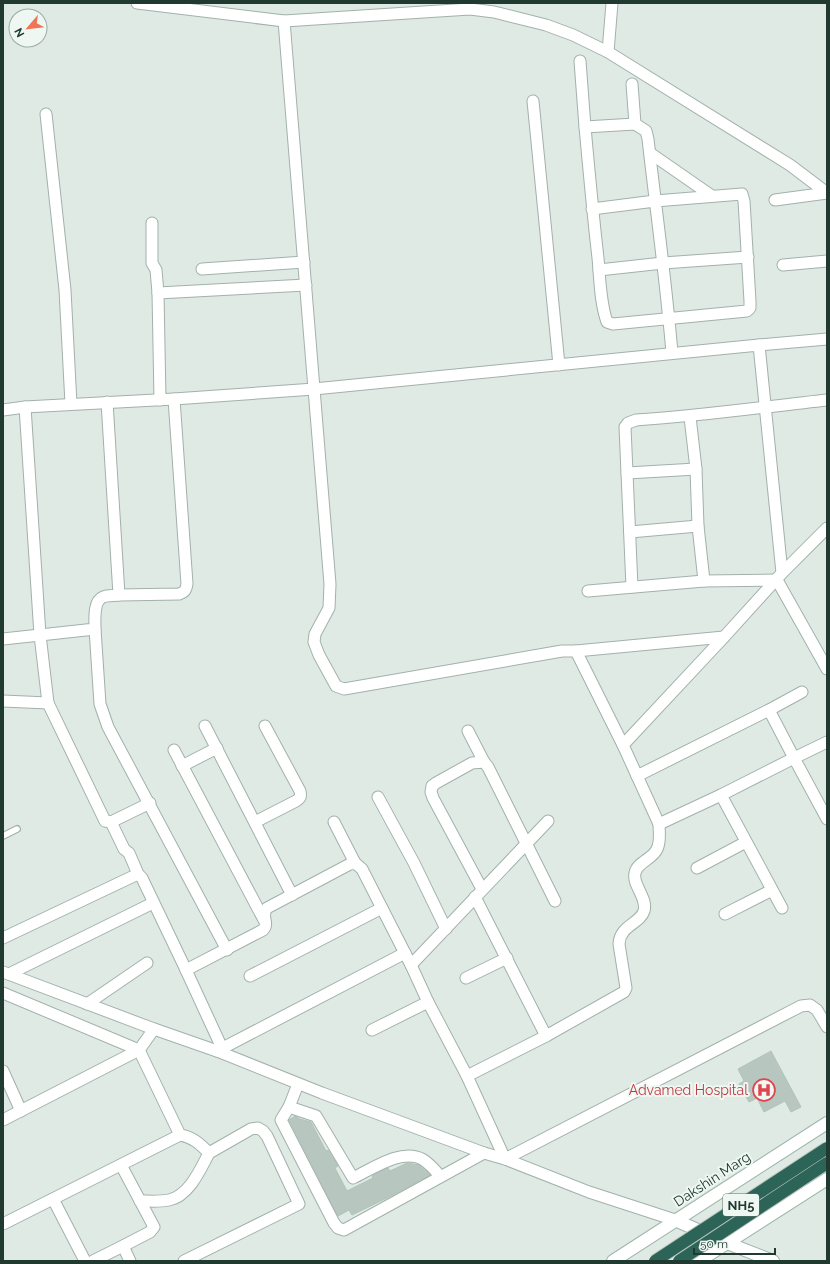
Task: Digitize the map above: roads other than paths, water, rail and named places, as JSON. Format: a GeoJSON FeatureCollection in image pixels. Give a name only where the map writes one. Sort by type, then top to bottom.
{"type":"FeatureCollection","features":[{"type":"Feature","properties":{"kind":"highway","name":"NH5"},"geometry":{"type":"LineString","coordinates":[[656,1261],[827,1148]]}},
{"type":"Feature","properties":{"kind":"highway","name":"NH5"},"geometry":{"type":"LineString","coordinates":[[679,1261],[827,1164]]}},
{"type":"Feature","properties":{"kind":"street"},"geometry":{"type":"LineString","coordinates":[[137,3],[284,21],[470,8],[546,24],[608,52],[790,165],[827,193]]}},
{"type":"Feature","properties":{"kind":"street"},"geometry":{"type":"LineString","coordinates":[[608,52],[612,3]]}},
{"type":"Feature","properties":{"kind":"street"},"geometry":{"type":"LineString","coordinates":[[284,21],[330,584],[328,608],[315,634],[314,642],[322,661],[336,686],[344,689],[562,651],[576,651],[724,637]]}},
{"type":"Feature","properties":{"kind":"street"},"geometry":{"type":"LineString","coordinates":[[580,61],[592,209],[604,314],[607,322],[613,324],[747,311],[750,308],[748,257],[744,201],[742,194],[655,201],[592,209]]}},
{"type":"Feature","properties":{"kind":"street"},"geometry":{"type":"LineString","coordinates":[[632,84],[635,124]]}},
{"type":"Feature","properties":{"kind":"street"},"geometry":{"type":"LineString","coordinates":[[533,101],[559,365]]}},
{"type":"Feature","properties":{"kind":"street"},"geometry":{"type":"LineString","coordinates":[[46,114],[64,290],[71,404]]}},
{"type":"Feature","properties":{"kind":"street"},"geometry":{"type":"LineString","coordinates":[[585,127],[635,124],[646,131],[663,263],[672,353]]}},
{"type":"Feature","properties":{"kind":"street"},"geometry":{"type":"LineString","coordinates":[[650,153],[712,196]]}},
{"type":"Feature","properties":{"kind":"street"},"geometry":{"type":"LineString","coordinates":[[775,200],[827,193]]}},
{"type":"Feature","properties":{"kind":"street"},"geometry":{"type":"LineString","coordinates":[[152,223],[152,263],[156,270],[158,293],[160,400]]}},
{"type":"Feature","properties":{"kind":"street"},"geometry":{"type":"LineString","coordinates":[[599,270],[663,263],[748,257]]}},
{"type":"Feature","properties":{"kind":"street"},"geometry":{"type":"LineString","coordinates":[[783,265],[827,261]]}},
{"type":"Feature","properties":{"kind":"street"},"geometry":{"type":"LineString","coordinates":[[202,269],[304,262]]}},
{"type":"Feature","properties":{"kind":"street"},"geometry":{"type":"LineString","coordinates":[[158,293],[306,285]]}},
{"type":"Feature","properties":{"kind":"street"},"geometry":{"type":"LineString","coordinates":[[3,410],[25,407],[160,400],[314,389],[827,339]]}},
{"type":"Feature","properties":{"kind":"street"},"geometry":{"type":"LineString","coordinates":[[760,345],[780,576],[827,669]]}},
{"type":"Feature","properties":{"kind":"street"},"geometry":{"type":"LineString","coordinates":[[174,399],[187,584],[186,590],[179,594],[119,595],[103,597],[98,600],[96,604],[95,629],[99,693],[108,727],[150,803],[226,950]]}},
{"type":"Feature","properties":{"kind":"street"},"geometry":{"type":"LineString","coordinates":[[632,587],[625,426],[628,423],[636,420],[690,417],[766,406],[827,400]]}},
{"type":"Feature","properties":{"kind":"street"},"geometry":{"type":"LineString","coordinates":[[107,402],[119,595]]}},
{"type":"Feature","properties":{"kind":"street"},"geometry":{"type":"LineString","coordinates":[[25,407],[40,635],[48,703],[105,821],[111,822],[150,803]]}},
{"type":"Feature","properties":{"kind":"street"},"geometry":{"type":"LineString","coordinates":[[690,417],[696,469],[698,526],[704,581]]}},
{"type":"Feature","properties":{"kind":"street"},"geometry":{"type":"LineString","coordinates":[[627,473],[696,469]]}},
{"type":"Feature","properties":{"kind":"street"},"geometry":{"type":"LineString","coordinates":[[630,532],[698,526]]}},
{"type":"Feature","properties":{"kind":"street"},"geometry":{"type":"LineString","coordinates":[[623,745],[780,576],[827,528]]}},
{"type":"Feature","properties":{"kind":"street"},"geometry":{"type":"LineString","coordinates":[[588,591],[780,576]]}},
{"type":"Feature","properties":{"kind":"street"},"geometry":{"type":"LineString","coordinates":[[3,639],[95,629]]}},
{"type":"Feature","properties":{"kind":"street"},"geometry":{"type":"LineString","coordinates":[[467,1076],[546,1036],[624,992],[626,988],[619,939],[625,930],[642,915],[644,910],[644,905],[634,874],[636,869],[653,856],[658,848],[660,838],[659,824],[623,745],[576,651]]}},
{"type":"Feature","properties":{"kind":"street"},"geometry":{"type":"LineString","coordinates":[[637,776],[802,692]]}},
{"type":"Feature","properties":{"kind":"street"},"geometry":{"type":"LineString","coordinates":[[3,701],[48,703]]}},
{"type":"Feature","properties":{"kind":"street"},"geometry":{"type":"LineString","coordinates":[[769,710],[827,819]]}},
{"type":"Feature","properties":{"kind":"street"},"geometry":{"type":"LineString","coordinates":[[205,726],[292,895]]}},
{"type":"Feature","properties":{"kind":"street"},"geometry":{"type":"LineString","coordinates":[[254,822],[296,802],[301,796],[300,791],[265,726]]}},
{"type":"Feature","properties":{"kind":"street"},"geometry":{"type":"LineString","coordinates":[[468,731],[555,901]]}},
{"type":"Feature","properties":{"kind":"street"},"geometry":{"type":"LineString","coordinates":[[659,824],[827,742]]}},
{"type":"Feature","properties":{"kind":"street"},"geometry":{"type":"LineString","coordinates":[[182,766],[217,748]]}},
{"type":"Feature","properties":{"kind":"street"},"geometry":{"type":"LineString","coordinates":[[174,750],[266,924]]}},
{"type":"Feature","properties":{"kind":"street"},"geometry":{"type":"LineString","coordinates":[[484,762],[472,763],[436,782],[432,786],[431,792],[479,893],[507,958],[546,1036]]}},
{"type":"Feature","properties":{"kind":"street"},"geometry":{"type":"LineString","coordinates":[[721,795],[782,908]]}},
{"type":"Feature","properties":{"kind":"street"},"geometry":{"type":"LineString","coordinates":[[378,797],[414,863],[446,929]]}},
{"type":"Feature","properties":{"kind":"street"},"geometry":{"type":"LineString","coordinates":[[411,965],[548,821]]}},
{"type":"Feature","properties":{"kind":"street"},"geometry":{"type":"LineString","coordinates":[[111,822],[124,850],[129,853],[138,874],[142,878],[186,970],[219,1049]]}},
{"type":"Feature","properties":{"kind":"street"},"geometry":{"type":"LineString","coordinates":[[334,822],[355,863],[362,869],[405,953],[428,1002],[467,1076],[506,1159]]}},
{"type":"Feature","properties":{"kind":"street"},"geometry":{"type":"LineString","coordinates":[[697,868],[746,842]]}},
{"type":"Feature","properties":{"kind":"street"},"geometry":{"type":"LineString","coordinates":[[186,970],[266,928],[264,911],[267,908],[350,864],[355,863]]}},
{"type":"Feature","properties":{"kind":"street"},"geometry":{"type":"LineString","coordinates":[[3,938],[138,874]]}},
{"type":"Feature","properties":{"kind":"street"},"geometry":{"type":"LineString","coordinates":[[725,914],[772,890]]}},
{"type":"Feature","properties":{"kind":"street"},"geometry":{"type":"LineString","coordinates":[[6,973],[153,903]]}},
{"type":"Feature","properties":{"kind":"street"},"geometry":{"type":"LineString","coordinates":[[250,976],[382,908]]}},
{"type":"Feature","properties":{"kind":"street"},"geometry":{"type":"LineString","coordinates":[[219,1049],[405,953]]}},
{"type":"Feature","properties":{"kind":"street"},"geometry":{"type":"LineString","coordinates":[[466,978],[507,958]]}},
{"type":"Feature","properties":{"kind":"street"},"geometry":{"type":"LineString","coordinates":[[87,1004],[148,963]]}},
{"type":"Feature","properties":{"kind":"street"},"geometry":{"type":"LineString","coordinates":[[6,973],[154,1029],[219,1049],[298,1084],[484,1153],[506,1159],[589,1192],[675,1220],[773,1261]]}},
{"type":"Feature","properties":{"kind":"street"},"geometry":{"type":"LineString","coordinates":[[3,993],[139,1050],[180,1135]]}},
{"type":"Feature","properties":{"kind":"street"},"geometry":{"type":"LineString","coordinates":[[372,1030],[428,1002]]}},
{"type":"Feature","properties":{"kind":"street"},"geometry":{"type":"LineString","coordinates":[[506,1159],[801,1006],[810,1005],[817,1010],[827,1027]]}},
{"type":"Feature","properties":{"kind":"street"},"geometry":{"type":"LineString","coordinates":[[3,1120],[139,1050],[154,1029]]}},
{"type":"Feature","properties":{"kind":"street"},"geometry":{"type":"LineString","coordinates":[[3,1071],[21,1111]]}},
{"type":"Feature","properties":{"kind":"street"},"geometry":{"type":"LineString","coordinates":[[298,1084],[289,1106],[281,1120],[329,1216],[338,1228],[344,1230],[484,1153]]}},
{"type":"Feature","properties":{"kind":"street"},"geometry":{"type":"LineString","coordinates":[[289,1106],[316,1116],[353,1178],[396,1157],[404,1156],[422,1159],[440,1176]]}},
{"type":"Feature","properties":{"kind":"street","name":"Dakshin Marg"},"geometry":{"type":"LineString","coordinates":[[613,1261],[827,1123]]}},
{"type":"Feature","properties":{"kind":"street"},"geometry":{"type":"LineString","coordinates":[[140,1201],[154,1202],[170,1200],[180,1196],[191,1184],[209,1153],[251,1129],[258,1128],[267,1136],[299,1204],[184,1261]]}},
{"type":"Feature","properties":{"kind":"street"},"geometry":{"type":"LineString","coordinates":[[3,1224],[180,1135],[192,1138],[209,1153]]}},
{"type":"Feature","properties":{"kind":"street"},"geometry":{"type":"LineString","coordinates":[[93,1261],[153,1230],[154,1227],[121,1165]]}},
{"type":"Feature","properties":{"kind":"street"},"geometry":{"type":"LineString","coordinates":[[699,1261],[827,1179]]}},
{"type":"Feature","properties":{"kind":"street"},"geometry":{"type":"LineString","coordinates":[[53,1199],[85,1261]]}},
{"type":"Feature","properties":{"kind":"street"},"geometry":{"type":"LineString","coordinates":[[123,1246],[130,1261]]}},
{"type":"Feature","properties":{"kind":"lane"},"geometry":{"type":"LineString","coordinates":[[3,836],[17,829]]}},
{"type":"Feature","properties":{"kind":"place","name":"Advamed Hospital"},"geometry":{"type":"Point","coordinates":[764,1090]}}]}
